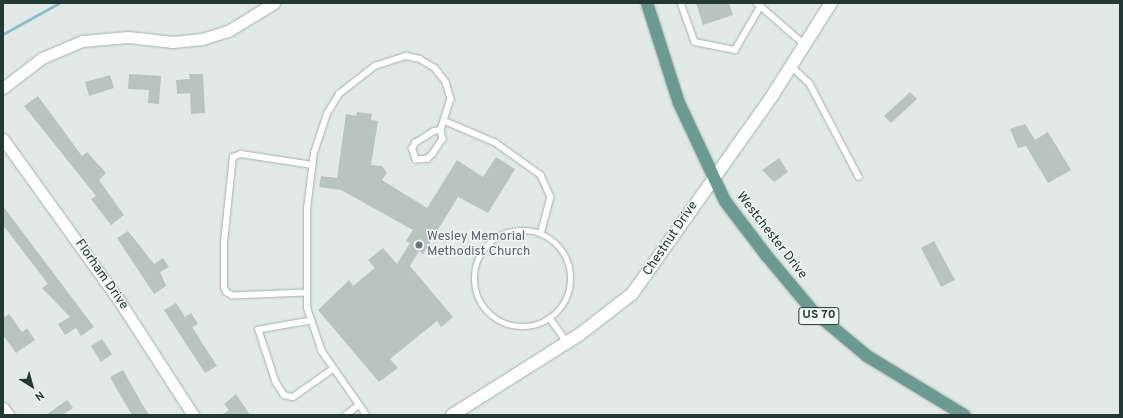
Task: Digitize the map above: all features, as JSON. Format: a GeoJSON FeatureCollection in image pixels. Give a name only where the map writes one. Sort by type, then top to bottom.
{"type":"FeatureCollection","features":[{"type":"Feature","properties":{"kind":"main road","name":"Westchester Drive"},"geometry":{"type":"LineString","coordinates":[[649,4],[679,103],[713,177],[729,207],[812,310],[868,356],[964,415]]}},
{"type":"Feature","properties":{"kind":"street"},"geometry":{"type":"LineString","coordinates":[[3,88],[42,58],[82,41],[128,37],[173,42],[202,39],[228,31],[274,3]]}},
{"type":"Feature","properties":{"kind":"street","name":"Chestnut Drive"},"geometry":{"type":"LineString","coordinates":[[452,415],[567,343],[615,310],[632,294],[791,65],[831,3]]}},
{"type":"Feature","properties":{"kind":"street","name":"Florham Drive"},"geometry":{"type":"LineString","coordinates":[[3,139],[120,302],[193,415]]}},
{"type":"Feature","properties":{"kind":"street"},"geometry":{"type":"LineString","coordinates":[[3,408],[8,415]]}},
{"type":"Feature","properties":{"kind":"lane"},"geometry":{"type":"LineString","coordinates":[[681,3],[695,42],[734,50],[759,5],[804,44]]}},
{"type":"Feature","properties":{"kind":"lane"},"geometry":{"type":"LineString","coordinates":[[366,415],[333,369],[318,342],[311,321],[306,293],[307,209],[312,165],[320,130],[339,94],[355,79],[392,59],[420,59],[446,82],[451,99],[441,130],[443,139],[428,159],[416,160],[412,149],[415,143],[434,130],[441,130]]}},
{"type":"Feature","properties":{"kind":"lane"},"geometry":{"type":"LineString","coordinates":[[791,65],[810,84],[859,177]]}},
{"type":"Feature","properties":{"kind":"lane"},"geometry":{"type":"LineString","coordinates":[[445,121],[496,143],[541,175],[551,197],[541,234]]}},
{"type":"Feature","properties":{"kind":"lane"},"geometry":{"type":"LineString","coordinates":[[306,293],[234,296],[227,293],[224,288],[224,242],[233,157],[241,154],[312,165]]}},
{"type":"Feature","properties":{"kind":"lane"},"geometry":{"type":"LineString","coordinates":[[524,231],[541,234],[554,242],[570,268],[567,297],[550,318],[533,326],[503,323],[482,305],[475,284],[476,268],[488,245],[508,234],[524,231]]}},
{"type":"Feature","properties":{"kind":"lane"},"geometry":{"type":"LineString","coordinates":[[550,318],[567,343]]}},
{"type":"Feature","properties":{"kind":"lane"},"geometry":{"type":"LineString","coordinates":[[311,321],[259,330],[276,382],[284,395],[293,397],[333,369]]}},
{"type":"Feature","properties":{"kind":"lane"},"geometry":{"type":"LineString","coordinates":[[346,415],[359,405]]}},
{"type":"Feature","properties":{"kind":"building"},"geometry":{"type":"Polygon","coordinates":[[[696,3],[729,3],[733,15],[703,25],[696,3]]]}},
{"type":"Feature","properties":{"kind":"building"},"geometry":{"type":"Polygon","coordinates":[[[129,74],[161,76],[159,104],[148,103],[149,90],[128,89],[129,74]]]}},
{"type":"Feature","properties":{"kind":"building"},"geometry":{"type":"Polygon","coordinates":[[[189,74],[203,74],[205,113],[191,114],[190,93],[177,94],[176,80],[190,79],[189,74]]]}},
{"type":"Feature","properties":{"kind":"building"},"geometry":{"type":"Polygon","coordinates":[[[110,75],[114,88],[89,96],[85,82],[110,75]]]}},
{"type":"Feature","properties":{"kind":"building"},"geometry":{"type":"Polygon","coordinates":[[[910,92],[917,99],[891,123],[884,116],[910,92]]]}},
{"type":"Feature","properties":{"kind":"building"},"geometry":{"type":"Polygon","coordinates":[[[38,96],[82,156],[87,152],[106,173],[99,180],[124,215],[111,225],[91,199],[96,196],[24,106],[38,96]]]}},
{"type":"Feature","properties":{"kind":"building","name":"Wesley Memorial Methodist Church"},"geometry":{"type":"Polygon","coordinates":[[[357,112],[372,114],[371,120],[378,121],[371,165],[382,166],[387,173],[382,180],[427,208],[457,160],[483,177],[496,157],[515,169],[488,213],[458,197],[423,254],[419,251],[410,266],[453,317],[441,327],[437,321],[390,359],[398,368],[379,382],[318,310],[349,280],[353,286],[375,268],[368,260],[383,248],[397,264],[410,243],[406,241],[413,230],[341,190],[319,187],[321,176],[337,178],[346,114],[356,116],[357,112]]]}},
{"type":"Feature","properties":{"kind":"building"},"geometry":{"type":"Polygon","coordinates":[[[1025,124],[1035,140],[1048,132],[1071,170],[1048,183],[1026,146],[1018,148],[1010,129],[1025,124]]]}},
{"type":"Feature","properties":{"kind":"building"},"geometry":{"type":"Polygon","coordinates":[[[779,158],[788,172],[774,182],[762,170],[779,158]]]}},
{"type":"Feature","properties":{"kind":"building"},"geometry":{"type":"Polygon","coordinates":[[[3,206],[94,327],[81,336],[76,328],[65,335],[58,324],[70,317],[42,288],[48,284],[3,225],[3,206]]]}},
{"type":"Feature","properties":{"kind":"building"},"geometry":{"type":"Polygon","coordinates":[[[128,231],[154,264],[163,258],[169,267],[160,272],[166,286],[154,294],[117,238],[128,231]]]}},
{"type":"Feature","properties":{"kind":"building"},"geometry":{"type":"Polygon","coordinates":[[[934,241],[955,280],[941,287],[921,248],[934,241]]]}},
{"type":"Feature","properties":{"kind":"building"},"geometry":{"type":"Polygon","coordinates":[[[176,303],[185,317],[191,313],[198,324],[192,327],[217,366],[205,373],[164,310],[176,303]]]}},
{"type":"Feature","properties":{"kind":"building"},"geometry":{"type":"Polygon","coordinates":[[[9,314],[22,332],[27,328],[35,340],[16,353],[3,335],[3,318],[9,314]]]}},
{"type":"Feature","properties":{"kind":"building"},"geometry":{"type":"Polygon","coordinates":[[[102,339],[112,354],[101,362],[91,346],[102,339]]]}},
{"type":"Feature","properties":{"kind":"building"},"geometry":{"type":"Polygon","coordinates":[[[123,370],[149,415],[132,415],[119,393],[110,377],[123,370]]]}},
{"type":"Feature","properties":{"kind":"building"},"geometry":{"type":"Polygon","coordinates":[[[236,394],[250,415],[222,415],[229,410],[224,404],[236,394]]]}},
{"type":"Feature","properties":{"kind":"building"},"geometry":{"type":"Polygon","coordinates":[[[67,400],[73,408],[62,415],[46,415],[67,400]]]}},
{"type":"Feature","properties":{"kind":"waterway"},"geometry":{"type":"LineString","coordinates":[[3,34],[59,3]]}},
{"type":"Feature","properties":{"kind":"place","name":"Wesley Memorial Methodist Church"},"geometry":{"type":"Point","coordinates":[419,245]}}]}
